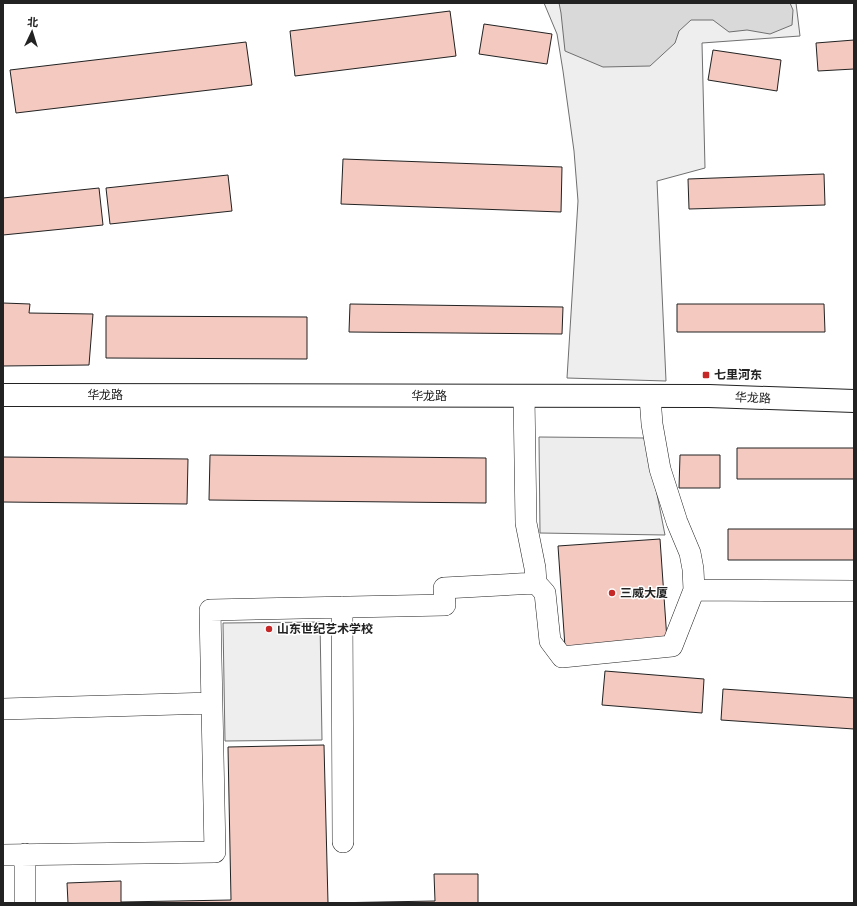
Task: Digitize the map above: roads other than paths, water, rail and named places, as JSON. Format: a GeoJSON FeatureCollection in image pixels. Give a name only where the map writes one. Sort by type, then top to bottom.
{"type":"FeatureCollection","features":[{"type":"Feature","properties":{"kind":"main road","name":"华龙路"},"geometry":{"type":"LineString","coordinates":[[3,395],[709,396],[854,401]]}},
{"type":"Feature","properties":{"kind":"street"},"geometry":{"type":"LineString","coordinates":[[524,396],[526,523],[535,568],[536,582],[545,593],[550,641],[562,657],[672,646],[694,590],[693,569],[690,553],[676,522],[660,470],[652,424],[650,397]]}},
{"type":"Feature","properties":{"kind":"street"},"geometry":{"type":"LineString","coordinates":[[3,855],[215,852],[210,610],[445,605],[444,588],[536,582]]}},
{"type":"Feature","properties":{"kind":"street"},"geometry":{"type":"LineString","coordinates":[[694,590],[854,591]]}},
{"type":"Feature","properties":{"kind":"street"},"geometry":{"type":"LineString","coordinates":[[342,607],[343,842]]}},
{"type":"Feature","properties":{"kind":"street"},"geometry":{"type":"LineString","coordinates":[[3,709],[212,703]]}},
{"type":"Feature","properties":{"kind":"street"},"geometry":{"type":"LineString","coordinates":[[24,854],[25,903]]}},
{"type":"Feature","properties":{"kind":"place","name":"七里河东"},"geometry":{"type":"Point","coordinates":[706,375]}},
{"type":"Feature","properties":{"kind":"place","name":"三威大厦"},"geometry":{"type":"Point","coordinates":[612,593]}},
{"type":"Feature","properties":{"kind":"place","name":"山东世纪艺术学校"},"geometry":{"type":"Point","coordinates":[269,629]}}]}
